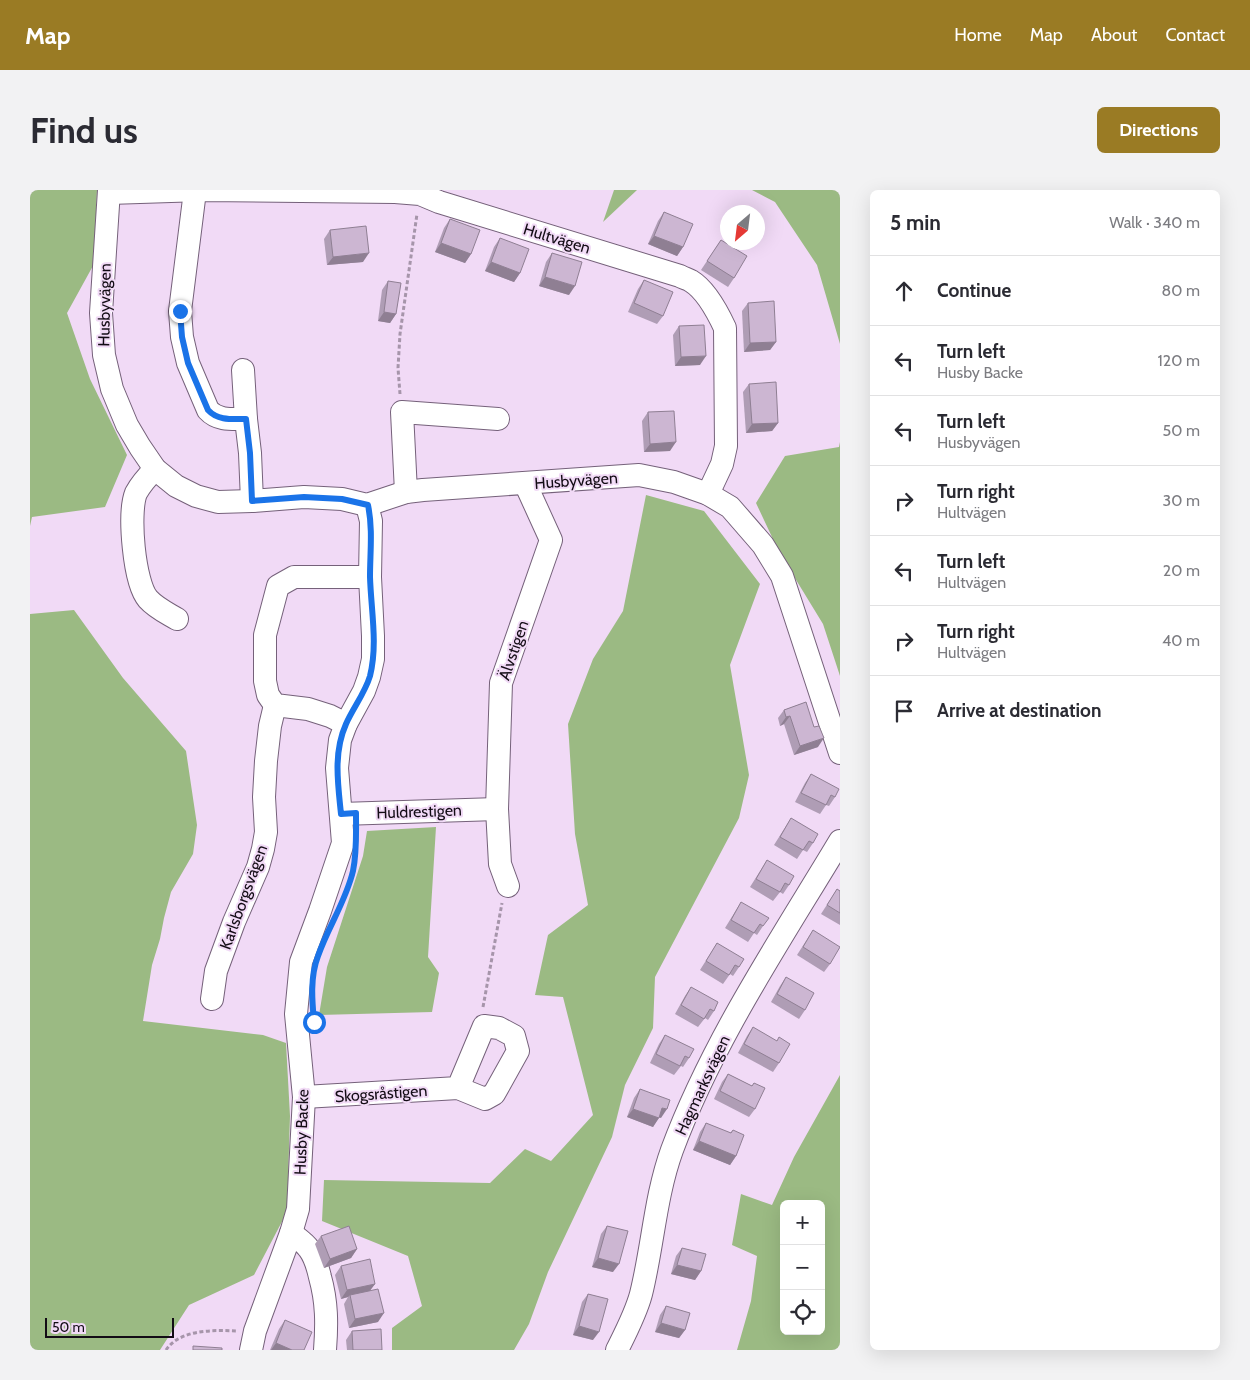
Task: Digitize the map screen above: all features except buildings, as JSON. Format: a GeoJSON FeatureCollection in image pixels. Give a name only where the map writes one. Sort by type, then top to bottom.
{"type":"FeatureCollection","features":[{"type":"Feature","properties":{"kind":"street","name":"Hultvägen"},"geometry":{"type":"LineString","coordinates":[[109,192],[195,190],[421,192],[439,202],[680,276],[692,282],[719,313],[725,328],[726,446],[722,464],[708,494]]}},
{"type":"Feature","properties":{"kind":"street"},"geometry":{"type":"LineString","coordinates":[[195,190],[180,311],[182,337],[188,363],[208,410],[220,418],[246,419]]}},
{"type":"Feature","properties":{"kind":"street","name":"Husbyvägen"},"geometry":{"type":"LineString","coordinates":[[109,192],[101,313],[104,355],[112,389],[127,425],[155,468],[176,486],[196,496],[218,502],[304,497],[342,499],[368,505],[406,492],[640,475],[674,482],[708,494],[730,507],[763,545],[782,576],[840,753]]}},
{"type":"Feature","properties":{"kind":"street"},"geometry":{"type":"LineString","coordinates":[[242,370],[250,453],[252,501]]}},
{"type":"Feature","properties":{"kind":"street"},"geometry":{"type":"LineString","coordinates":[[406,492],[402,412],[498,420]]}},
{"type":"Feature","properties":{"kind":"street"},"geometry":{"type":"LineString","coordinates":[[155,468],[136,494],[132,508],[135,557],[139,581],[147,598],[157,608],[177,619]]}},
{"type":"Feature","properties":{"kind":"street","name":"Älvstigen"},"geometry":{"type":"LineString","coordinates":[[508,886],[500,864],[497,809],[501,683],[551,540],[525,483]]}},
{"type":"Feature","properties":{"kind":"street","name":"Husby Backe"},"geometry":{"type":"LineString","coordinates":[[253,1340],[298,1209],[304,1097],[296,1014],[300,962],[343,843],[337,768],[340,740],[346,724],[364,691],[373,659],[370,577],[371,521],[368,505]]}},
{"type":"Feature","properties":{"kind":"street"},"geometry":{"type":"LineString","coordinates":[[346,724],[308,708],[275,705],[268,695],[265,681],[265,635],[278,586],[294,577],[370,577]]}},
{"type":"Feature","properties":{"kind":"street","name":"Karlsborgsvägen"},"geometry":{"type":"LineString","coordinates":[[212,999],[216,971],[264,849],[266,832],[264,797],[266,761],[270,726],[275,705]]}},
{"type":"Feature","properties":{"kind":"street","name":"Huldrestigen"},"geometry":{"type":"LineString","coordinates":[[341,814],[497,809]]}},
{"type":"Feature","properties":{"kind":"street","name":"Hagmarksvägen"},"geometry":{"type":"LineString","coordinates":[[617,1350],[640,1295],[657,1203],[671,1153],[690,1105],[728,1031],[766,964],[840,841]]}},
{"type":"Feature","properties":{"kind":"street"},"geometry":{"type":"LineString","coordinates":[[458,1088],[484,1026]]}},
{"type":"Feature","properties":{"kind":"street","name":"Skogsråstigen"},"geometry":{"type":"LineString","coordinates":[[304,1097],[458,1088],[485,1099],[494,1094],[518,1051],[514,1036],[499,1028],[484,1026]]}},
{"type":"Feature","properties":{"kind":"street"},"geometry":{"type":"LineString","coordinates":[[291,1233],[310,1250],[317,1267],[325,1295],[327,1325],[325,1350]]}},
{"type":"Feature","properties":{"kind":"path"},"geometry":{"type":"LineString","coordinates":[[402,412],[398,368],[400,334],[421,192]]}},
{"type":"Feature","properties":{"kind":"path"},"geometry":{"type":"LineString","coordinates":[[484,1026],[481,1018],[492,952],[501,905],[508,886]]}},
{"type":"Feature","properties":{"kind":"path"},"geometry":{"type":"LineString","coordinates":[[166,1350],[177,1338],[208,1330],[253,1340]]}},
{"type":"Feature","properties":{"kind":"green space"},"geometry":{"type":"Polygon","coordinates":[[[30,190],[97,190],[94,264],[67,313],[90,379],[127,455],[105,507],[32,517],[30,526],[30,190]]]}},
{"type":"Feature","properties":{"kind":"green space"},"geometry":{"type":"Polygon","coordinates":[[[614,190],[637,190],[603,222],[614,190]]]}},
{"type":"Feature","properties":{"kind":"green space"},"geometry":{"type":"Polygon","coordinates":[[[752,190],[840,190],[840,344],[817,265],[775,202],[752,190]]]}},
{"type":"Feature","properties":{"kind":"green space"},"geometry":{"type":"Polygon","coordinates":[[[840,442],[840,676],[823,624],[779,552],[756,503],[785,456],[839,447],[840,442]]]}},
{"type":"Feature","properties":{"kind":"green space"},"geometry":{"type":"Polygon","coordinates":[[[646,495],[704,511],[760,584],[730,665],[749,775],[739,818],[655,977],[653,1028],[625,1085],[612,1137],[548,1272],[529,1324],[514,1350],[392,1350],[392,1328],[422,1306],[408,1256],[322,1221],[324,1180],[490,1183],[525,1149],[551,1161],[593,1115],[563,997],[535,995],[548,935],[588,905],[575,834],[568,724],[593,659],[623,611],[646,495]]]}},
{"type":"Feature","properties":{"kind":"green space"},"geometry":{"type":"Polygon","coordinates":[[[74,610],[123,678],[186,751],[197,825],[193,854],[171,892],[152,965],[143,1021],[263,1035],[286,1043],[290,1116],[287,1212],[254,1275],[189,1305],[160,1350],[30,1350],[30,614],[74,610]]]}},
{"type":"Feature","properties":{"kind":"green space"},"geometry":{"type":"Polygon","coordinates":[[[436,827],[428,957],[439,973],[432,1012],[319,1015],[327,967],[363,856],[367,831],[436,827]]]}},
{"type":"Feature","properties":{"kind":"green space"},"geometry":{"type":"Polygon","coordinates":[[[840,1075],[840,1350],[737,1350],[751,1301],[757,1256],[732,1245],[741,1194],[772,1205],[794,1157],[840,1075]]]}},
{"type":"Feature","properties":{"kind":"route"},"geometry":{"type":"LineString","coordinates":[[180,311],[182,337],[188,363],[208,410],[220,418],[246,419],[250,453],[252,501],[304,497],[342,499],[368,505],[371,521],[370,577],[373,659],[364,691],[346,724],[340,740],[337,768],[341,814],[356,813],[357,847],[353,871],[347,890],[317,958],[312,1000],[314,1022]]}}]}
